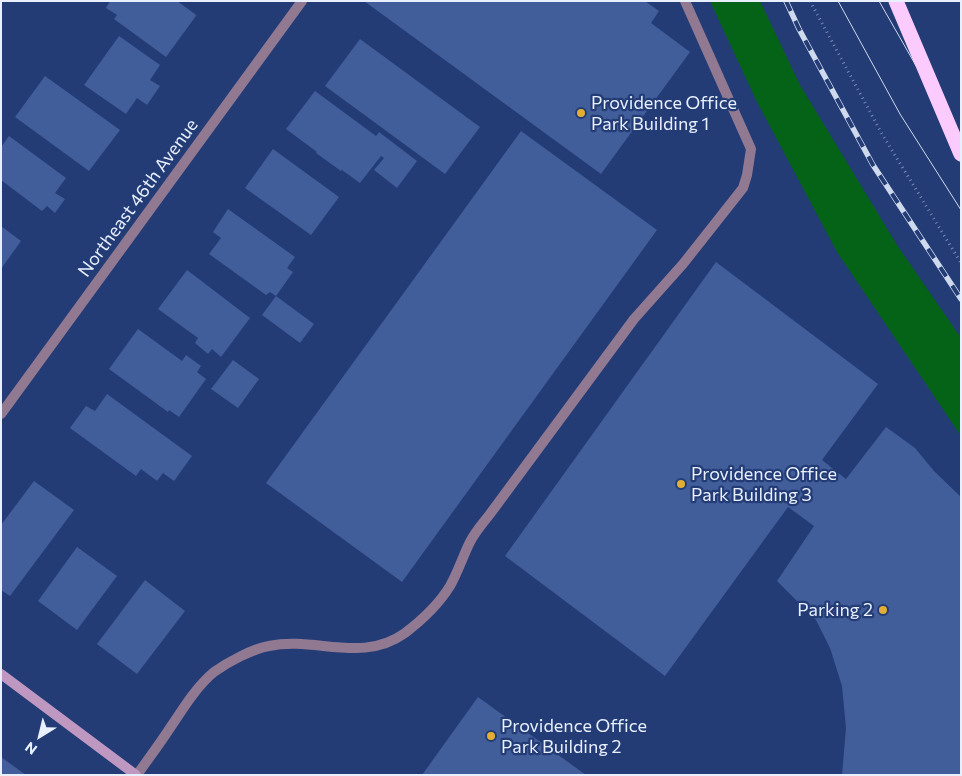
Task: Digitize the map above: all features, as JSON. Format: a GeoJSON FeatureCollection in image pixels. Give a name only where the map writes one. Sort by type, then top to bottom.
{"type":"FeatureCollection","features":[{"type":"Feature","properties":{"kind":"highway"},"geometry":{"type":"LineString","coordinates":[[896,1],[961,154]]}},
{"type":"Feature","properties":{"kind":"main road"},"geometry":{"type":"LineString","coordinates":[[1,674],[136,775]]}},
{"type":"Feature","properties":{"kind":"street","name":"Northeast 46th Avenue"},"geometry":{"type":"LineString","coordinates":[[1,414],[302,1]]}},
{"type":"Feature","properties":{"kind":"street"},"geometry":{"type":"LineString","coordinates":[[136,775],[200,686],[214,672],[241,656],[269,646],[300,644],[336,648],[361,648],[379,646],[404,634],[421,619],[438,602],[450,586],[471,540],[634,319],[683,264],[743,188],[751,149],[685,1]]}},
{"type":"Feature","properties":{"kind":"path"},"geometry":{"type":"LineString","coordinates":[[810,1],[882,134],[961,263]]}},
{"type":"Feature","properties":{"kind":"green space"},"geometry":{"type":"Polygon","coordinates":[[[710,1],[760,1],[800,85],[897,245],[961,338],[961,436],[837,252],[756,100],[710,1]]]}},
{"type":"Feature","properties":{"kind":"building"},"geometry":{"type":"Polygon","coordinates":[[[110,1],[177,1],[196,16],[166,57],[114,19],[117,15],[106,8],[110,1]]]}},
{"type":"Feature","properties":{"kind":"building","name":"Providence Office Park Building 1"},"geometry":{"type":"Polygon","coordinates":[[[364,1],[645,1],[659,11],[651,23],[690,52],[601,174],[364,1]]]}},
{"type":"Feature","properties":{"kind":"building"},"geometry":{"type":"Polygon","coordinates":[[[119,36],[160,65],[150,80],[160,86],[147,105],[137,98],[126,114],[84,85],[119,36]]]}},
{"type":"Feature","properties":{"kind":"building"},"geometry":{"type":"Polygon","coordinates":[[[360,39],[480,127],[445,174],[325,86],[360,39]]]}},
{"type":"Feature","properties":{"kind":"building"},"geometry":{"type":"Polygon","coordinates":[[[45,76],[120,130],[89,171],[15,117],[45,76]]]}},
{"type":"Feature","properties":{"kind":"building"},"geometry":{"type":"Polygon","coordinates":[[[315,91],[376,136],[379,132],[417,161],[397,188],[374,170],[384,158],[381,156],[360,183],[316,153],[286,129],[315,91]]]}},
{"type":"Feature","properties":{"kind":"building"},"geometry":{"type":"Polygon","coordinates":[[[521,131],[657,230],[402,582],[266,483],[521,131]]]}},
{"type":"Feature","properties":{"kind":"building"},"geometry":{"type":"Polygon","coordinates":[[[9,136],[66,178],[55,193],[65,199],[55,213],[47,206],[42,211],[1,180],[1,147],[9,136]]]}},
{"type":"Feature","properties":{"kind":"building"},"geometry":{"type":"Polygon","coordinates":[[[273,149],[339,197],[311,235],[245,188],[273,149]]]}},
{"type":"Feature","properties":{"kind":"building"},"geometry":{"type":"Polygon","coordinates":[[[228,209],[295,257],[287,268],[293,272],[276,296],[270,292],[266,295],[209,254],[221,238],[213,232],[228,209]]]}},
{"type":"Feature","properties":{"kind":"building"},"geometry":{"type":"Polygon","coordinates":[[[1,226],[21,241],[1,269],[1,226]]]}},
{"type":"Feature","properties":{"kind":"building","name":"Providence Office Park Building 3"},"geometry":{"type":"Polygon","coordinates":[[[716,262],[878,384],[822,460],[846,479],[886,427],[915,448],[934,471],[961,497],[961,775],[842,775],[846,728],[842,686],[830,648],[816,620],[777,581],[814,526],[788,507],[665,676],[505,556],[716,262]]]}},
{"type":"Feature","properties":{"kind":"building"},"geometry":{"type":"Polygon","coordinates":[[[187,270],[250,318],[221,357],[212,349],[208,354],[195,343],[198,338],[158,309],[187,270]]]}},
{"type":"Feature","properties":{"kind":"building"},"geometry":{"type":"Polygon","coordinates":[[[276,296],[314,324],[300,343],[262,315],[276,296]]]}},
{"type":"Feature","properties":{"kind":"building"},"geometry":{"type":"Polygon","coordinates":[[[138,329],[182,361],[186,355],[201,366],[197,372],[206,379],[179,417],[169,410],[168,412],[109,369],[138,329]]]}},
{"type":"Feature","properties":{"kind":"building"},"geometry":{"type":"Polygon","coordinates":[[[233,360],[259,379],[238,408],[211,389],[233,360]]]}},
{"type":"Feature","properties":{"kind":"building"},"geometry":{"type":"Polygon","coordinates":[[[107,394],[192,456],[174,481],[163,473],[157,481],[141,469],[136,476],[70,428],[86,406],[95,411],[107,394]]]}},
{"type":"Feature","properties":{"kind":"building"},"geometry":{"type":"Polygon","coordinates":[[[34,481],[74,510],[10,596],[1,590],[1,525],[34,481]]]}},
{"type":"Feature","properties":{"kind":"building"},"geometry":{"type":"Polygon","coordinates":[[[77,547],[117,576],[77,630],[38,601],[77,547]]]}},
{"type":"Feature","properties":{"kind":"building"},"geometry":{"type":"Polygon","coordinates":[[[145,580],[185,611],[137,674],[97,644],[145,580]]]}},
{"type":"Feature","properties":{"kind":"building","name":"Providence Office Park Building 2"},"geometry":{"type":"Polygon","coordinates":[[[478,697],[586,775],[422,775],[478,697]]]}},
{"type":"Feature","properties":{"kind":"building"},"geometry":{"type":"Polygon","coordinates":[[[1,757],[26,775],[1,775],[1,757]]]}},
{"type":"Feature","properties":{"kind":"tram line"},"geometry":{"type":"LineString","coordinates":[[838,1],[900,114],[961,210]]}},
{"type":"Feature","properties":{"kind":"tram line"},"geometry":{"type":"LineString","coordinates":[[879,1],[939,106],[961,140]]}},
{"type":"Feature","properties":{"kind":"railway"},"geometry":{"type":"LineString","coordinates":[[786,1],[799,29],[873,165],[961,299]]}},
{"type":"Feature","properties":{"kind":"place","name":"Providence Office Park Building 1"},"geometry":{"type":"Point","coordinates":[581,113]}},
{"type":"Feature","properties":{"kind":"place","name":"Providence Office Park Building 3"},"geometry":{"type":"Point","coordinates":[681,484]}},
{"type":"Feature","properties":{"kind":"place","name":"Parking 2"},"geometry":{"type":"Point","coordinates":[883,610]}},
{"type":"Feature","properties":{"kind":"place","name":"Providence Office Park Building 2"},"geometry":{"type":"Point","coordinates":[491,736]}}]}
